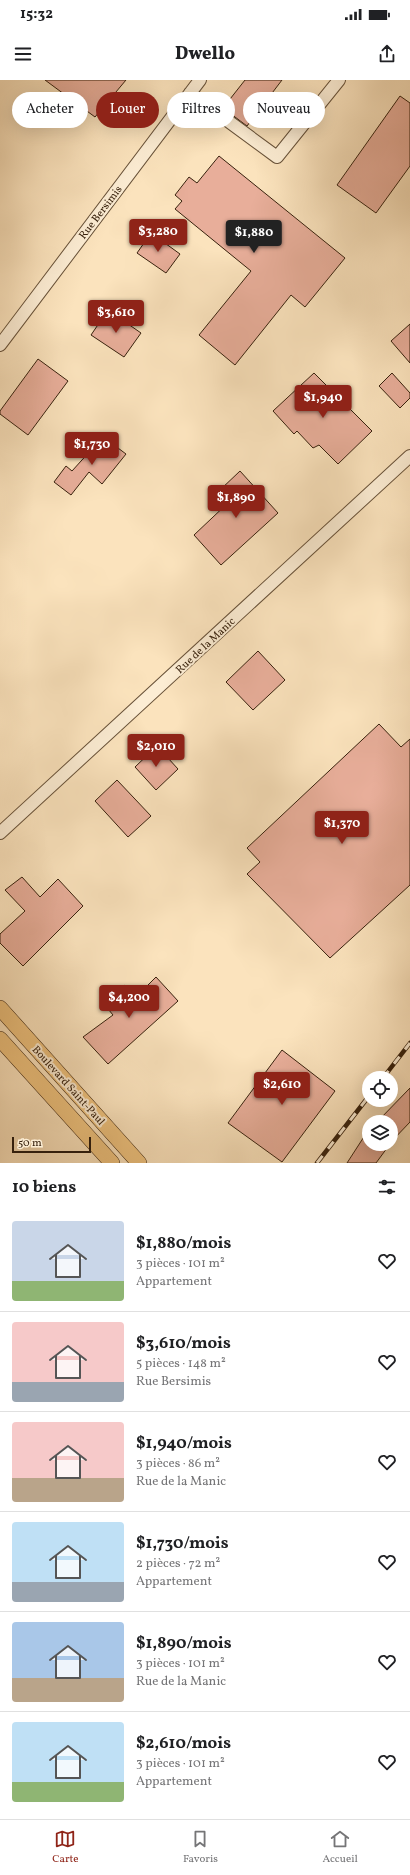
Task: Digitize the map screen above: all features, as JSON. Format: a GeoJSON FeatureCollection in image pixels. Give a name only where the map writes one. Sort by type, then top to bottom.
{"type":"FeatureCollection","features":[{"type":"Feature","properties":{"kind":"main road","name":"Boulevard Saint-Paul"},"geometry":{"type":"LineString","coordinates":[[0,1008],[139,1163]]}},
{"type":"Feature","properties":{"kind":"main road","name":"Boulevard Saint-Paul"},"geometry":{"type":"LineString","coordinates":[[0,1039],[112,1163]]}},
{"type":"Feature","properties":{"kind":"street","name":"Rue Bersimis"},"geometry":{"type":"LineString","coordinates":[[191,92],[200,80]]}},
{"type":"Feature","properties":{"kind":"street"},"geometry":{"type":"LineString","coordinates":[[235,126],[277,157],[339,80]]}},
{"type":"Feature","properties":{"kind":"street","name":"Rue Bersimis"},"geometry":{"type":"LineString","coordinates":[[0,345],[167,124]]}},
{"type":"Feature","properties":{"kind":"street","name":"Rue de la Manic"},"geometry":{"type":"LineString","coordinates":[[0,833],[410,456]]}},
{"type":"Feature","properties":{"kind":"building"},"geometry":{"type":"Polygon","coordinates":[[[45,80],[126,80],[116,92],[96,92],[95,117],[88,112],[88,92],[61,92],[45,80]]]}},
{"type":"Feature","properties":{"kind":"building"},"geometry":{"type":"Polygon","coordinates":[[[245,80],[282,80],[273,92],[243,92],[243,123],[235,117],[235,93],[245,80]]]}},
{"type":"Feature","properties":{"kind":"building"},"geometry":{"type":"Polygon","coordinates":[[[400,96],[410,103],[410,166],[376,213],[337,185],[400,96]]]}},
{"type":"Feature","properties":{"kind":"building"},"geometry":{"type":"Polygon","coordinates":[[[219,156],[345,258],[305,307],[291,295],[235,365],[199,335],[251,271],[175,209],[182,201],[175,195],[189,177],[197,183],[219,156]]]}},
{"type":"Feature","properties":{"kind":"building"},"geometry":{"type":"Polygon","coordinates":[[[151,233],[180,254],[166,273],[137,253],[151,233]]]}},
{"type":"Feature","properties":{"kind":"building"},"geometry":{"type":"Polygon","coordinates":[[[108,310],[141,333],[124,357],[91,335],[108,310]]]}},
{"type":"Feature","properties":{"kind":"building"},"geometry":{"type":"Polygon","coordinates":[[[410,324],[410,363],[391,341],[410,324]]]}},
{"type":"Feature","properties":{"kind":"building"},"geometry":{"type":"Polygon","coordinates":[[[38,359],[68,381],[28,435],[0,414],[0,411],[38,359]]]}},
{"type":"Feature","properties":{"kind":"building"},"geometry":{"type":"Polygon","coordinates":[[[314,373],[372,431],[338,464],[319,445],[313,448],[297,431],[294,434],[273,411],[314,373]]]}},
{"type":"Feature","properties":{"kind":"building"},"geometry":{"type":"Polygon","coordinates":[[[392,373],[410,393],[410,398],[400,408],[379,386],[392,373]]]}},
{"type":"Feature","properties":{"kind":"building"},"geometry":{"type":"Polygon","coordinates":[[[102,436],[126,454],[102,484],[89,472],[71,495],[54,482],[66,466],[72,471],[91,450],[92,451],[102,436]]]}},
{"type":"Feature","properties":{"kind":"building"},"geometry":{"type":"Polygon","coordinates":[[[240,471],[278,513],[221,565],[194,535],[230,501],[220,490],[240,471]]]}},
{"type":"Feature","properties":{"kind":"building"},"geometry":{"type":"Polygon","coordinates":[[[258,651],[285,680],[253,710],[226,682],[258,651]]]}},
{"type":"Feature","properties":{"kind":"building"},"geometry":{"type":"Polygon","coordinates":[[[379,724],[401,747],[410,739],[410,885],[330,958],[247,874],[260,862],[247,848],[379,724]]]}},
{"type":"Feature","properties":{"kind":"building"},"geometry":{"type":"Polygon","coordinates":[[[157,746],[178,769],[156,790],[135,767],[157,746]]]}},
{"type":"Feature","properties":{"kind":"building"},"geometry":{"type":"Polygon","coordinates":[[[117,780],[151,816],[128,837],[95,801],[117,780]]]}},
{"type":"Feature","properties":{"kind":"building"},"geometry":{"type":"Polygon","coordinates":[[[22,877],[40,897],[58,879],[83,906],[23,966],[0,943],[0,934],[25,911],[5,890],[22,877]]]}},
{"type":"Feature","properties":{"kind":"building"},"geometry":{"type":"Polygon","coordinates":[[[156,977],[178,1001],[108,1064],[83,1037],[113,1015],[104,1004],[125,985],[136,997],[156,977]]]}},
{"type":"Feature","properties":{"kind":"building"},"geometry":{"type":"Polygon","coordinates":[[[282,1050],[335,1091],[282,1162],[228,1123],[282,1050]]]}},
{"type":"Feature","properties":{"kind":"building"},"geometry":{"type":"Polygon","coordinates":[[[410,1088],[410,1122],[398,1135],[398,1115],[384,1115],[392,1107],[398,1107],[398,1100],[410,1088]]]}},
{"type":"Feature","properties":{"kind":"building"},"geometry":{"type":"Polygon","coordinates":[[[362,1140],[362,1151],[385,1151],[376,1163],[347,1163],[362,1140]]]}},
{"type":"Feature","properties":{"kind":"railway"},"geometry":{"type":"LineString","coordinates":[[388,1071],[410,1043]]}},
{"type":"Feature","properties":{"kind":"railway"},"geometry":{"type":"LineString","coordinates":[[317,1163],[362,1105]]}}]}
